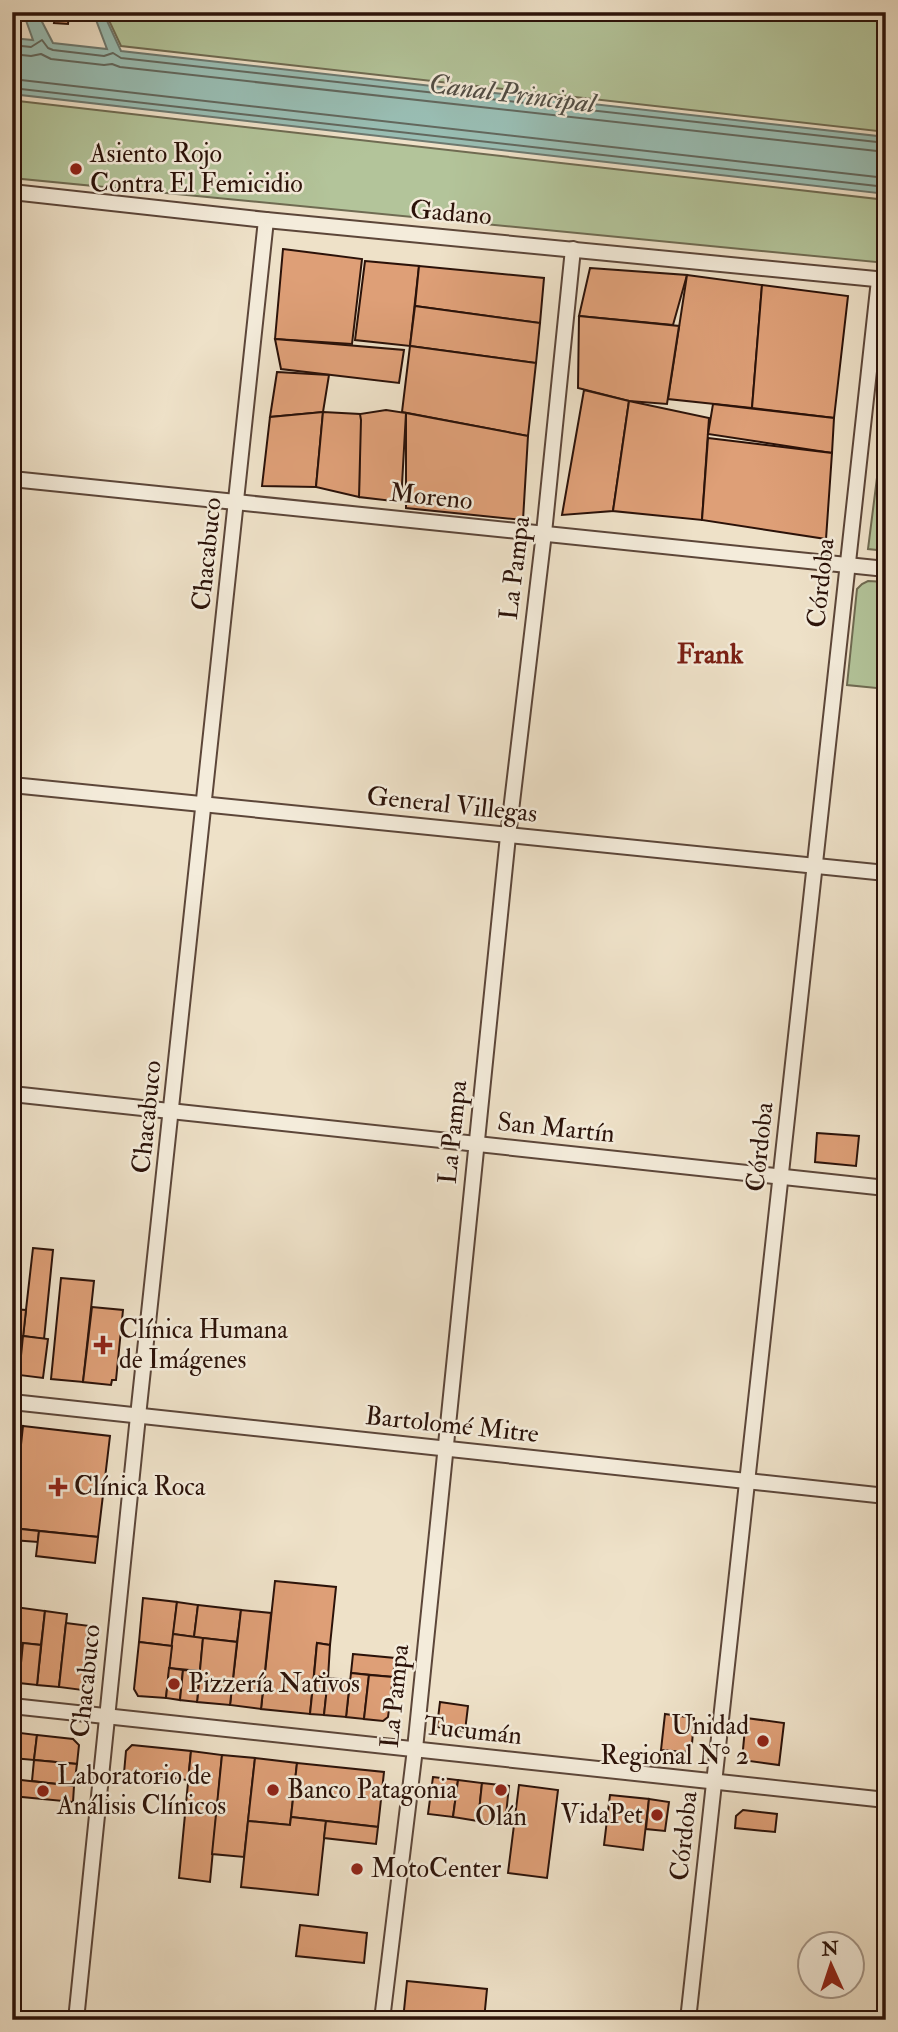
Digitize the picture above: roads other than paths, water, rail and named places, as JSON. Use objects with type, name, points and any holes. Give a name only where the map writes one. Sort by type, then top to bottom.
[{"type":"street","name":"Gadano","points":[[12,192],[266,220],[882,280]]},
{"type":"street","name":"Chacabuco","points":[[76,2020],[266,220]]},
{"type":"street","name":"La Pampa","points":[[382,2020],[415,1749],[508,836],[544,533],[573,249]]},
{"type":"street","name":"Córdoba","points":[[688,2020],[848,565],[882,280]]},
{"type":"street","name":"Moreno","points":[[12,479],[886,569]]},
{"type":"street","name":"General Villegas","points":[[12,785],[886,873]]},
{"type":"street","name":"San Martín","points":[[12,1094],[886,1188]]},
{"type":"street","name":"Bartolomé Mitre","points":[[12,1402],[886,1496]]},
{"type":"street","name":"Tucumán","points":[[12,1706],[886,1800]]},
{"type":"water","points":[[23,12],[38,14],[53,43],[107,49],[93,12],[103,12],[121,51],[886,137],[886,194],[12,94],[12,38],[33,40]]},
{"type":"place","name":"Asiento Rojo Contra El Femicidio","points":[[76,169]]},
{"type":"place","name":"Clínica Humana de Imágenes","points":[[103,1345]]},
{"type":"place","name":"Clínica Roca","points":[[58,1487]]},
{"type":"place","name":"Pizzería Nativos","points":[[174,1684]]},
{"type":"place","name":"Unidad Regional N° 2","points":[[763,1741]]},
{"type":"place","name":"Banco Patagonia","points":[[273,1790]]},
{"type":"place","name":"Olán","points":[[501,1790]]},
{"type":"place","name":"Laboratorio de Análisis Clínicos","points":[[43,1791]]},
{"type":"place","name":"VidaPet","points":[[657,1815]]},
{"type":"place","name":"MotoCenter","points":[[357,1869]]},
{"type":"district","name":"Frank","points":[[710,654]]},
{"type":"water label","name":"Canal Principal","points":[[512,94]]}]
